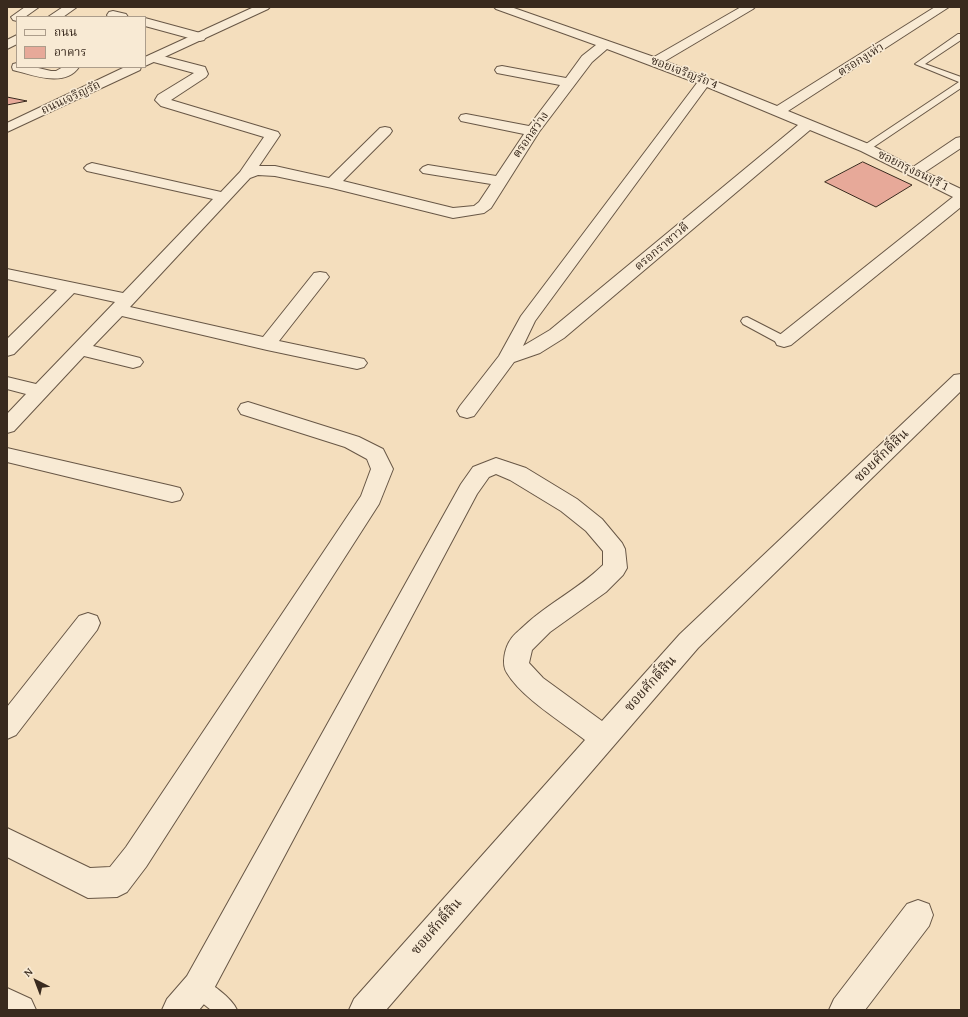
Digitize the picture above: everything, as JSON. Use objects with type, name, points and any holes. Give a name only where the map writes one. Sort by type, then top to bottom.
[{"type":"street","points":[[19,16],[33,7]]},
{"type":"street","points":[[56,16],[71,7]]},
{"type":"street","points":[[150,60],[264,7]]},
{"type":"street","name":"ซอยเจริญรัถ 4","points":[[500,7],[705,81],[866,148]]},
{"type":"street","points":[[655,62],[749,7]]},
{"type":"street","name":"ตรอกงูเห่า","points":[[778,111],[943,7]]},
{"type":"street","points":[[7,23],[16,18]]},
{"type":"street","points":[[146,23],[200,37]]},
{"type":"street","points":[[7,45],[16,40]]},
{"type":"street","name":"ตรอกสว่าง","points":[[332,183],[453,213],[478,210],[485,205],[533,131],[587,59],[606,44]]},
{"type":"street","points":[[7,426],[224,198],[245,175],[273,135],[166,103],[162,100],[163,98],[201,74],[200,70],[150,60]]},
{"type":"street","points":[[21,68],[51,75],[58,75],[71,68]]},
{"type":"street","name":"ถนนเจริญรัถ","points":[[7,128],[133,68]]},
{"type":"street","points":[[502,70],[569,83]]},
{"type":"street","points":[[467,411],[507,358],[527,320],[705,81]]},
{"type":"street","points":[[466,118],[533,131]]},
{"type":"street","name":"ตรอกราชาวดี","points":[[507,358],[533,349],[557,334],[809,124]]},
{"type":"street","points":[[245,175],[256,170],[275,171],[332,183],[385,130]]},
{"type":"street","points":[[914,173],[961,141]]},
{"type":"street","name":"ซอยกรุงธนบุรี 1","points":[[866,148],[961,195]]},
{"type":"street","points":[[92,168],[224,198]]},
{"type":"street","points":[[428,170],[499,182]]},
{"type":"street","points":[[784,341],[961,199]]},
{"type":"street","points":[[10,277],[69,288],[267,344],[357,363]]},
{"type":"street","points":[[267,344],[320,277]]},
{"type":"street","points":[[7,350],[69,288]]},
{"type":"street","points":[[79,349],[133,362]]},
{"type":"street","name":"ซอยศักดิ์สิน","points":[[365,1010],[603,737],[689,641],[961,380]]},
{"type":"street","points":[[7,383],[39,391]]},
{"type":"street","points":[[7,842],[88,882],[117,882],[141,850],[371,498],[382,469],[376,454],[352,442],[248,409]]},
{"type":"street","points":[[7,455],[172,494]]},
{"type":"street","points":[[178,1010],[198,987],[469,490],[481,472],[496,466],[518,474],[569,505],[594,524],[614,549],[615,568],[598,585],[541,625],[520,645],[516,666],[534,686],[603,737]]},
{"type":"street","points":[[7,727],[88,623]]},
{"type":"street","points":[[845,1010],[918,915]]},
{"type":"street","points":[[7,1004],[20,1010]]},
{"type":"lane","points":[[961,36],[919,64],[961,80]]},
{"type":"lane","points":[[866,148],[961,84]]},
{"type":"lane","points":[[747,322],[784,341]]},
{"type":"lane","points":[[198,987],[228,1010]]},
{"type":"building","points":[[7,97],[27,101],[7,105]]},
{"type":"building","points":[[863,162],[912,185],[876,207],[825,182]]}]
